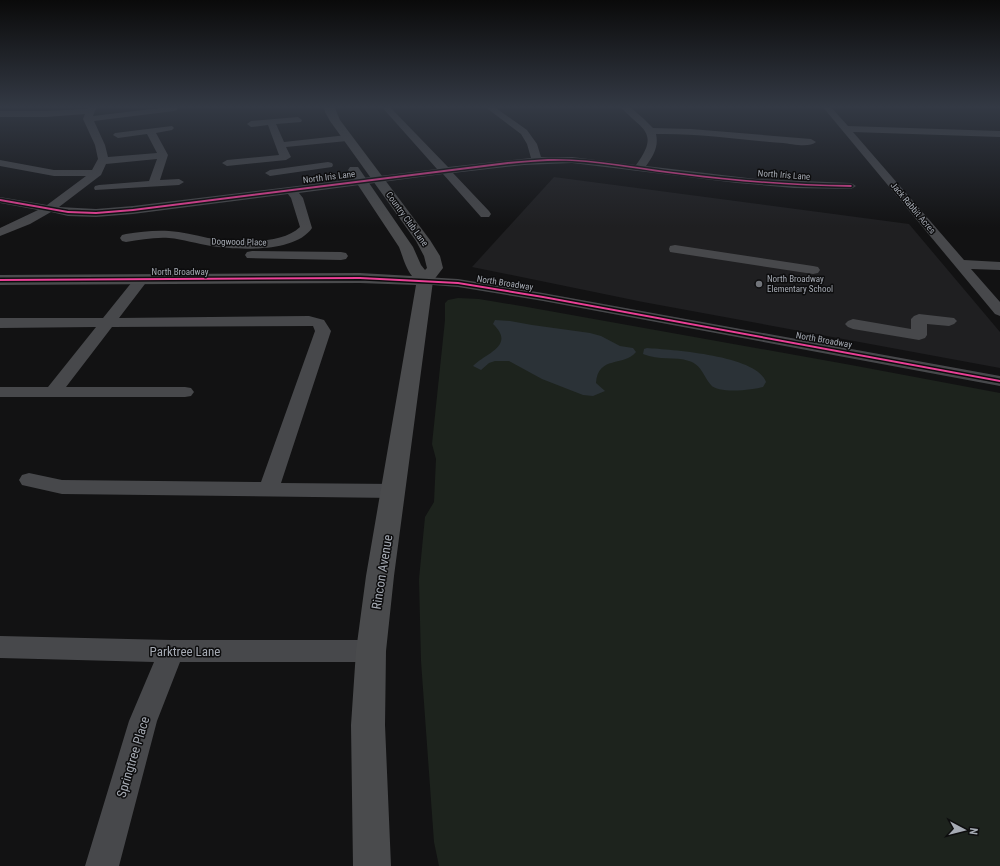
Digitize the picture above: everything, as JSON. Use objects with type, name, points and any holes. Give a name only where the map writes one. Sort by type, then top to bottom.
[{"type":"main road","points":[[337,146],[341,152]]},
{"type":"main road","name":"Country Club Lane","points":[[350,164],[406,247],[411,256],[413,266],[425,281],[436,268],[432,256],[423,240],[354,146]]},
{"type":"main road","name":"North Broadway","points":[[0,280],[360,278],[425,281]]},
{"type":"main road","name":"Rincon Avenue","points":[[372,866],[368,725],[371,650],[380,576],[425,281]]},
{"type":"street","points":[[0,232],[28,221],[49,209],[86,182],[96,173],[103,161],[100,146]]},
{"type":"street","points":[[153,184],[163,155],[159,146]]},
{"type":"street","points":[[281,146],[291,170]]},
{"type":"street","points":[[422,146],[485,214]]},
{"type":"street","points":[[533,146],[538,160]]},
{"type":"street","points":[[639,168],[649,157],[653,146]]},
{"type":"street","name":"Jack Rabbit Acres","points":[[861,146],[1000,311]]},
{"type":"street","points":[[103,161],[163,155]]},
{"type":"street","points":[[227,163],[286,157]]},
{"type":"street","points":[[266,159],[274,183]]},
{"type":"street","name":"North Iris Lane","points":[[0,200],[68,212],[96,213],[134,210],[538,160],[572,160],[700,176],[825,186],[851,186]]},
{"type":"street","points":[[0,163],[54,173],[96,173]]},
{"type":"street","points":[[270,173],[328,165]]},
{"type":"street","points":[[158,173],[177,173],[181,195]]},
{"type":"street","points":[[99,188],[179,182]]},
{"type":"street","points":[[291,190],[297,198],[306,228],[303,233],[297,256]]},
{"type":"street","name":"Dogwood Place","points":[[126,238],[161,234],[212,242],[251,244],[291,239],[303,233]]},
{"type":"street","points":[[675,249],[813,270]]},
{"type":"street","points":[[228,255],[341,256]]},
{"type":"street","points":[[960,264],[1000,266]]},
{"type":"street","points":[[53,392],[142,280]]},
{"type":"street","name":"North Broadway","points":[[425,281],[458,284],[543,297],[1000,381]]},
{"type":"street","points":[[853,324],[919,335],[919,318],[949,321]]},
{"type":"street","points":[[0,323],[310,320],[319,323],[323,331],[269,489]]},
{"type":"street","points":[[0,392],[185,392]]},
{"type":"street","points":[[29,480],[62,487],[394,491]]},
{"type":"street","name":"Parktree Lane","points":[[0,647],[171,651],[371,650]]},
{"type":"street","name":"Springtree Place","points":[[102,866],[143,721],[171,651]]},
{"type":"shaded area","name":"North Broadway Elementary School","points":[[554,177],[909,224],[1000,332],[1000,368],[643,302],[472,267]]},
{"type":"shaded area","points":[[458,298],[479,299],[527,307],[1000,393],[1000,866],[439,866],[434,842],[421,661],[419,579],[425,517],[434,502],[436,459],[432,444],[445,320],[445,303],[448,300]]},
{"type":"shaded area","points":[[495,320],[590,333],[601,336],[620,346],[633,348],[636,352],[625,359],[601,368],[596,383],[605,391],[593,396],[583,395],[542,379],[509,361],[495,361],[489,363],[481,370],[473,366],[491,353],[500,344],[501,338],[499,332],[493,324]]},
{"type":"shaded area","points":[[644,349],[675,350],[731,360],[747,366],[759,373],[766,382],[763,387],[758,388],[744,390],[721,390],[715,388],[708,382],[697,365],[689,361],[643,354]]},
{"type":"cycle path","points":[[0,200],[68,212],[96,213],[133,210],[508,163],[556,160],[588,161],[756,182],[851,186]]},
{"type":"cycle path","points":[[0,280],[360,278],[458,283],[543,297],[1000,381]]},
{"type":"place","name":"North Broadway Elementary School","points":[[759,284]]}]
